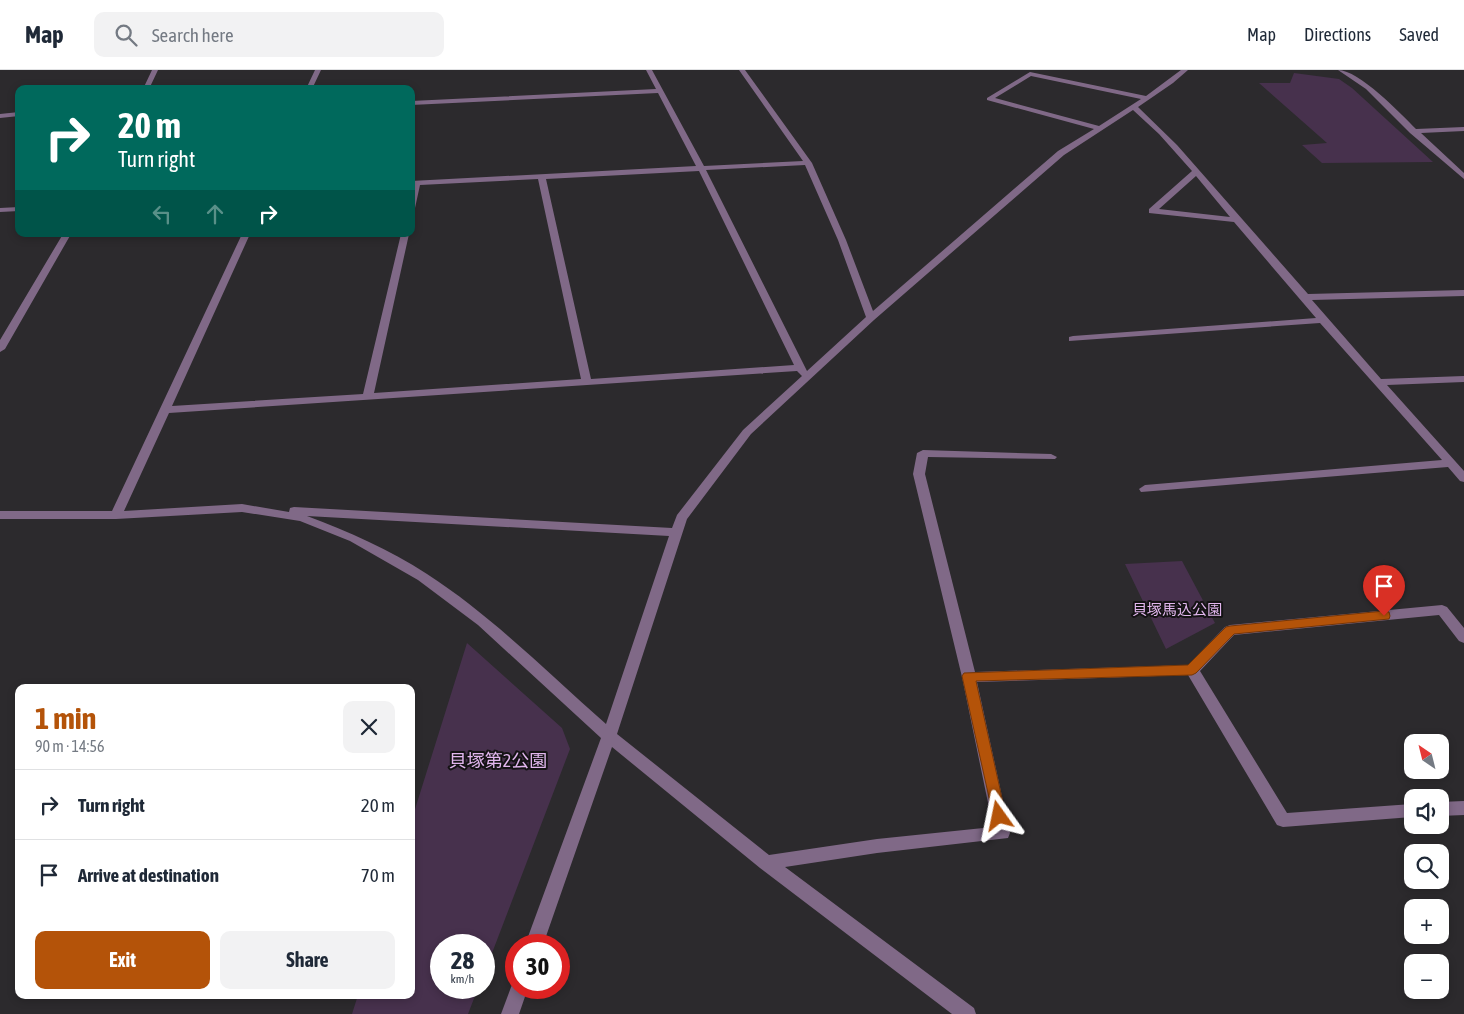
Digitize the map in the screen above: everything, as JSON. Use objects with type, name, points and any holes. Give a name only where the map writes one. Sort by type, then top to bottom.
[{"type":"street","points":[[148,85],[155,70]]},
{"type":"street","points":[[311,85],[318,70]]},
{"type":"street","points":[[649,70],[658,91],[701,168],[806,378]]},
{"type":"street","points":[[742,70],[808,163],[842,240],[871,318]]},
{"type":"street","points":[[538,934],[609,736],[681,518],[747,432],[871,318],[1061,153],[1134,107],[1185,70]]},
{"type":"street","points":[[1341,70],[1368,88],[1464,177]]},
{"type":"street","points":[[1099,128],[989,99],[1030,74],[1147,98]]},
{"type":"street","points":[[415,103],[658,91]]},
{"type":"street","points":[[1134,107],[1145,116],[1196,172],[1236,220],[1306,297],[1322,320],[1464,478]]},
{"type":"street","points":[[0,116],[15,114]]},
{"type":"street","points":[[1414,131],[1464,130]]},
{"type":"street","points":[[415,182],[808,163]]},
{"type":"street","points":[[1196,172],[1152,211],[1236,220]]},
{"type":"street","points":[[541,176],[587,382]]},
{"type":"street","points":[[0,210],[15,209]]},
{"type":"street","points":[[0,349],[65,237]]},
{"type":"street","points":[[116,515],[245,237]]},
{"type":"street","points":[[368,396],[404,237]]},
{"type":"street","points":[[1306,297],[1464,293]]},
{"type":"street","points":[[1073,339],[1322,320]]},
{"type":"street","points":[[166,410],[800,368]]},
{"type":"street","points":[[1378,382],[1464,379]]},
{"type":"street","points":[[766,863],[877,846],[1002,833],[969,676],[919,474],[923,453],[1051,457]]},
{"type":"street","points":[[1145,489],[1449,463]]},
{"type":"street","points":[[0,515],[116,515],[242,508],[676,532]]},
{"type":"street","points":[[242,508],[302,518],[354,538],[423,577],[483,622],[609,736],[766,863],[967,1014]]},
{"type":"street","points":[[969,676],[1192,670],[1230,630],[1442,610],[1464,638]]},
{"type":"street","points":[[1192,670],[1283,820],[1404,812]]},
{"type":"street","points":[[1449,809],[1464,808]]},
{"type":"street","points":[[510,1014],[515,999]]},
{"type":"green space","points":[[1294,73],[1339,79],[1352,88],[1433,162],[1322,163],[1302,145],[1327,143],[1259,83],[1290,83]]},
{"type":"green space","name":"貝塚馬込公園","points":[[1182,561],[1215,623],[1166,649],[1125,564]]},
{"type":"green space","name":"貝塚第2公園","points":[[467,643],[562,728],[570,749],[495,945],[495,934],[430,934],[430,999],[474,999],[468,1014],[352,1014],[357,999],[415,999],[415,809]]},
{"type":"route","points":[[999,816],[969,676],[1192,670],[1230,630],[1384,616]]}]
